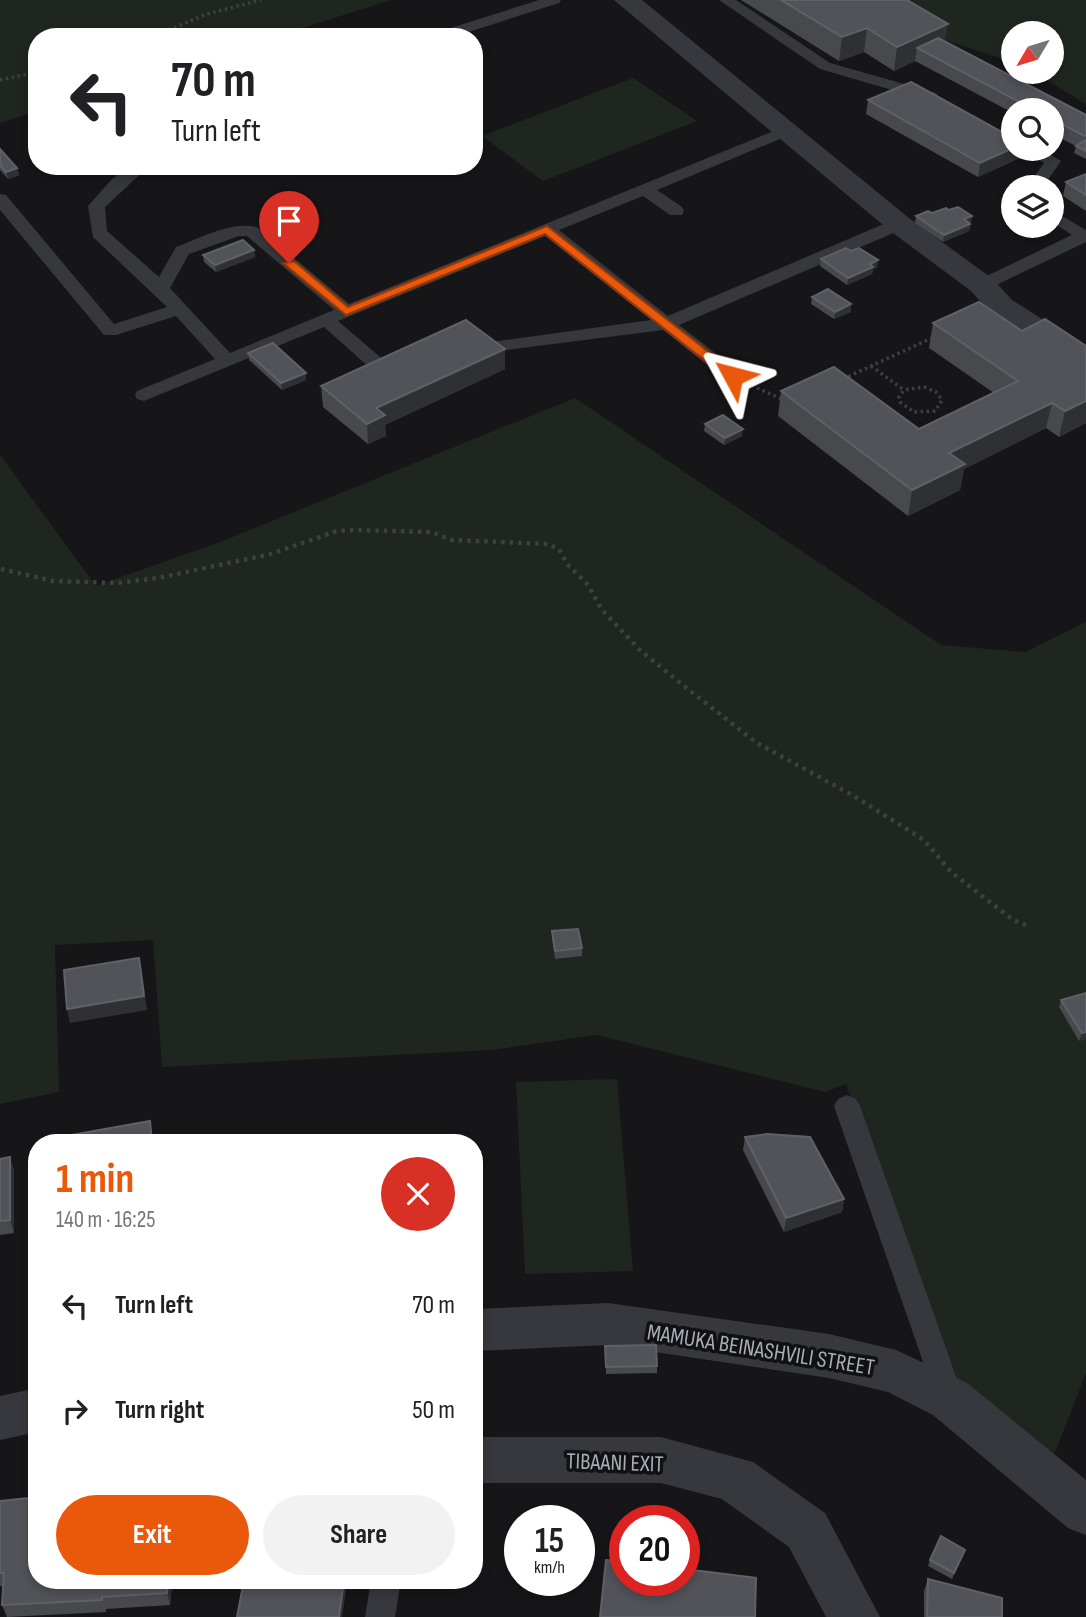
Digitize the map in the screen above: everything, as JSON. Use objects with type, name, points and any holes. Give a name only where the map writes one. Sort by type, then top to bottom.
[{"type":"street","points":[[627,0],[899,224],[982,285],[1001,306],[1086,361]]},
{"type":"street","name":"MAMUKA BEINASHVILI STREET","points":[[483,1330],[608,1324],[842,1359],[896,1372],[950,1399],[1086,1511]]},
{"type":"street","points":[[0,1418],[28,1412]]},
{"type":"street","name":"TIBAANI EXIT","points":[[483,1460],[661,1460],[735,1479],[807,1530],[855,1617]]},
{"type":"lane","points":[[465,28],[554,0]]},
{"type":"lane","points":[[726,0],[825,66],[922,92],[945,104]]},
{"type":"lane","points":[[144,395],[786,131]]},
{"type":"lane","points":[[129,175],[96,206],[99,233],[181,308],[227,360]]},
{"type":"lane","points":[[645,189],[676,211]]},
{"type":"lane","points":[[0,198],[110,331],[181,308]]},
{"type":"lane","points":[[982,285],[1084,236],[1064,223]]},
{"type":"lane","points":[[498,346],[665,324],[899,224]]},
{"type":"lane","points":[[547,229],[733,376]]},
{"type":"lane","points":[[160,289],[182,251],[237,231],[251,231],[346,312]]},
{"type":"lane","points":[[326,320],[386,372]]},
{"type":"lane","points":[[847,1106],[950,1399]]},
{"type":"lane","points":[[380,1617],[385,1589]]},
{"type":"path","points":[[174,28],[207,14],[261,0]]},
{"type":"path","points":[[0,80],[28,74]]},
{"type":"path","points":[[837,382],[1001,306]]},
{"type":"path","points":[[871,366],[904,390]]},
{"type":"path","points":[[733,376],[791,403]]},
{"type":"path","points":[[916,387],[936,392],[942,404],[935,411],[922,413],[903,406],[899,397],[904,390],[916,387]]},
{"type":"path","points":[[935,411],[943,416]]},
{"type":"path","points":[[0,569],[52,581],[131,581],[271,554],[337,531],[354,530],[432,532],[451,540],[548,544],[559,549],[567,564],[588,585],[602,610],[641,651],[694,694],[757,743],[854,796],[924,840],[951,872],[996,908],[1026,925]]},
{"type":"shaded area","points":[[0,0],[391,0],[302,28],[28,28],[28,114],[0,123]]},
{"type":"shaded area","points":[[864,0],[1086,0],[1086,104],[1053,84],[1064,84],[1064,21],[1001,21],[1001,58],[918,32]]},
{"type":"shaded area","points":[[633,78],[697,121],[543,181],[483,136]]},
{"type":"shaded area","points":[[575,398],[941,645],[1025,652],[1086,622],[1086,1373],[1052,1460],[962,1392],[846,1084],[825,1092],[597,1035],[492,1050],[162,1067],[153,940],[55,945],[59,1092],[0,1104],[0,455],[96,586],[220,542]]},
{"type":"shaded area","points":[[617,1079],[633,1271],[525,1274],[516,1082]]},
{"type":"building","points":[[781,0],[907,0],[948,24],[897,47],[867,28],[842,37]]},
{"type":"building","points":[[938,38],[1001,71],[1001,84],[1026,84],[1053,98],[1012,98],[917,48]]},
{"type":"building","points":[[911,82],[1001,131],[1001,153],[980,163],[868,100]]},
{"type":"building","points":[[1064,104],[1086,115],[1084,136],[1064,125]]},
{"type":"building","points":[[1086,140],[1086,151],[1076,146]]},
{"type":"building","points":[[0,149],[17,168],[6,172],[0,165]]},
{"type":"building","points":[[1086,174],[1086,195],[1066,182]]},
{"type":"building","points":[[958,207],[972,216],[964,219],[970,224],[944,235],[916,216],[928,211],[932,213]]},
{"type":"building","points":[[243,240],[254,250],[215,265],[203,255]]},
{"type":"building","points":[[846,248],[851,251],[859,248],[878,260],[870,264],[873,267],[848,278],[821,259]]},
{"type":"building","points":[[828,289],[851,304],[835,312],[812,297]]},
{"type":"building","points":[[979,302],[1022,331],[1045,319],[1086,346],[1086,401],[1065,411],[1052,403],[949,453],[965,464],[912,490],[781,391],[834,367],[919,429],[1018,381],[933,323]]},
{"type":"building","points":[[466,320],[505,349],[376,408],[385,415],[367,424],[321,386]]},
{"type":"building","points":[[273,343],[306,373],[281,383],[248,353]]},
{"type":"building","points":[[723,415],[743,429],[725,438],[705,424]]},
{"type":"building","points":[[578,929],[582,948],[555,951],[552,931]]},
{"type":"building","points":[[139,958],[144,996],[67,1009],[64,970]]},
{"type":"building","points":[[1086,993],[1086,1032],[1082,1033],[1061,1000]]},
{"type":"building","points":[[150,1121],[151,1134],[77,1134]]},
{"type":"building","points":[[767,1134],[810,1137],[844,1199],[786,1218],[745,1137]]},
{"type":"building","points":[[10,1157],[10,1220],[0,1221],[0,1159]]},
{"type":"building","points":[[656,1345],[657,1366],[606,1367],[605,1346]]},
{"type":"building","points":[[28,1498],[28,1589],[167,1589],[167,1593],[102,1597],[102,1600],[2,1605],[4,1573],[0,1573],[0,1501]]},
{"type":"building","points":[[941,1536],[965,1550],[954,1573],[930,1560]]},
{"type":"building","points":[[606,1560],[609,1560],[609,1596],[700,1596],[700,1571],[756,1578],[755,1617],[600,1617]]},
{"type":"building","points":[[928,1579],[1002,1598],[1002,1617],[927,1617]]},
{"type":"building","points":[[242,1589],[343,1589],[339,1617],[237,1617]]},
{"type":"route","points":[[289,263],[346,312],[547,229],[733,376]]}]
